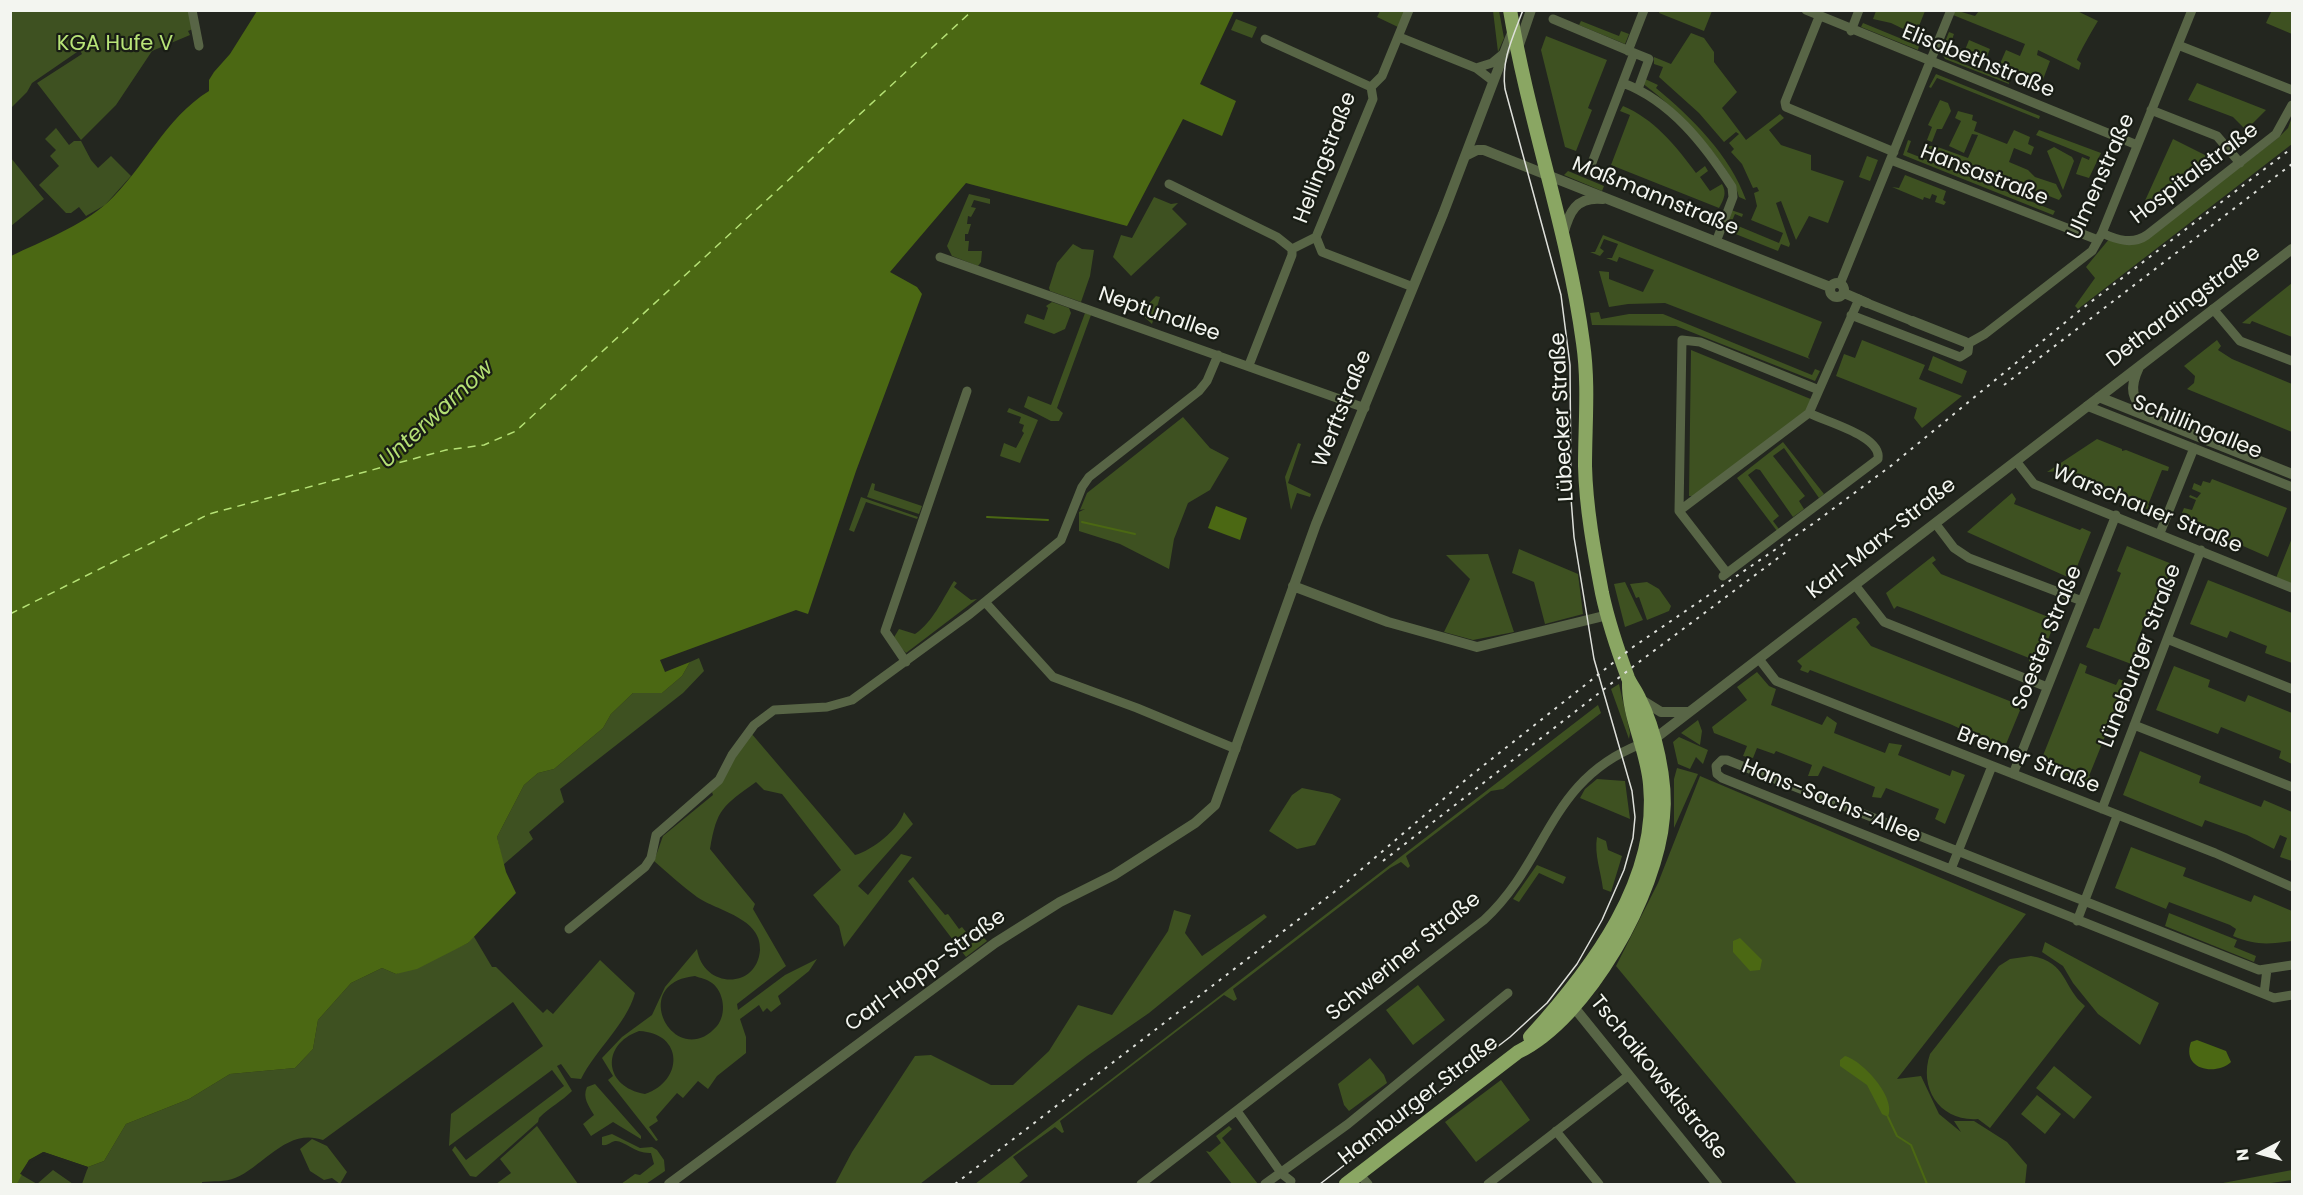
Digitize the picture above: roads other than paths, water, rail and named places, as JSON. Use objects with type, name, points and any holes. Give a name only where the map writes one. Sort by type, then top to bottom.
[{"type":"main road","name":"Lübecker Straße","points":[[1510,10],[1513,30],[1510,54],[1563,235],[1584,346],[1588,503],[1594,553],[1608,615],[1629,681],[1640,699],[1647,742]]},
{"type":"main road","name":"Lübecker Straße","points":[[1629,681],[1629,701],[1647,742]]},
{"type":"main road","name":"Hamburger Straße","points":[[1346,1185],[1364,1179],[1518,1052],[1538,1042],[1570,1002],[1598,976],[1625,930],[1646,883],[1659,844],[1664,818],[1664,789],[1647,742]]},
{"type":"street","points":[[192,10],[199,46]]},
{"type":"street","name":"Hellingstraße","points":[[1371,87],[1382,76],[1409,10]]},
{"type":"street","name":"Werftstraße","points":[[1215,805],[1293,586],[1493,81],[1510,54],[1531,10]]},
{"type":"street","points":[[1590,168],[1623,83],[1644,10]]},
{"type":"street","name":"Elisabethstraße","points":[[1806,10],[1851,31],[2137,146]]},
{"type":"street","points":[[1851,31],[1859,10]]},
{"type":"street","points":[[1838,288],[1951,10]]},
{"type":"street","name":"Ulmenstraße","points":[[1967,342],[2078,263],[2100,237],[2192,10]]},
{"type":"street","name":"Hansastraße","points":[[1819,17],[1785,102],[1789,110],[1893,156],[2100,237]]},
{"type":"street","points":[[1553,19],[1649,59],[1638,89]]},
{"type":"street","points":[[1399,37],[1476,68],[1493,81]]},
{"type":"street","name":"Hellingstraße","points":[[1265,39],[1371,87]]},
{"type":"street","points":[[2178,45],[2292,90]]},
{"type":"street","points":[[1476,68],[1510,54]]},
{"type":"street","points":[[1623,83],[1649,95],[1682,123],[1732,187],[1733,197],[1716,242]]},
{"type":"street","name":"Hellingstraße","points":[[1248,365],[1292,255],[1292,249],[1316,237],[1373,99],[1371,87]]},
{"type":"street","name":"Hospitalstraße","points":[[2100,237],[2138,242],[2276,134],[2292,105]]},
{"type":"street","points":[[2151,110],[2217,136],[2240,163]]},
{"type":"street","name":"Maßmannstraße","points":[[1465,156],[1484,151],[1523,165],[1838,288],[1863,301],[1967,342]]},
{"type":"street","points":[[1169,184],[1287,242],[1292,249]]},
{"type":"street","points":[[1563,235],[1568,216],[1575,205],[1589,199],[1610,200]]},
{"type":"street","points":[[1316,237],[1322,252],[1413,287]]},
{"type":"street","name":"Dethardingstraße","points":[[2099,397],[2292,249]]},
{"type":"street","name":"Neptunallee","points":[[940,257],[1365,408]]},
{"type":"street","points":[[1679,511],[1809,413],[1851,315],[1863,301]]},
{"type":"street","points":[[2213,309],[2240,340],[2292,361]]},
{"type":"street","points":[[1851,315],[1960,357],[1968,352],[1967,342]]},
{"type":"street","points":[[1809,413],[1870,440],[1878,451],[1878,459],[1724,575],[1679,511],[1682,340],[1700,342],[1819,390]]},
{"type":"street","points":[[569,929],[645,867],[651,858],[656,835],[719,780],[732,755],[754,724],[774,710],[827,707],[852,700],[986,602],[1060,540],[1084,483],[1199,391],[1208,381],[1218,355]]},
{"type":"street","points":[[2139,366],[2132,394],[2134,401],[2153,420]]},
{"type":"street","points":[[906,662],[885,631],[967,391]]},
{"type":"street","name":"Karl-Marx-Straße","points":[[1647,742],[1759,659],[2099,397]]},
{"type":"street","name":"Schillingallee","points":[[2099,397],[2292,474]]},
{"type":"street","name":"Schillingallee","points":[[2087,406],[2292,487]]},
{"type":"street","points":[[2160,534],[2194,448]]},
{"type":"street","name":"Warschauer Straße","points":[[2016,461],[2034,484],[2292,588]]},
{"type":"street","name":"Soester Straße","points":[[2013,774],[2116,516]]},
{"type":"street","points":[[1935,523],[1954,548],[1963,555],[2082,601]]},
{"type":"street","name":"Lüneburger Straße","points":[[2102,809],[2201,550]]},
{"type":"street","points":[[1855,585],[1884,622],[2048,687]]},
{"type":"street","points":[[1293,586],[1388,622],[1477,647],[1608,615]]},
{"type":"street","points":[[986,602],[1053,677],[1158,716],[1236,749]]},
{"type":"street","points":[[2167,639],[2292,689]]},
{"type":"street","name":"Bremer Straße","points":[[1759,659],[1776,681],[2215,853],[2292,887]]},
{"type":"street","points":[[1640,699],[1661,712],[1689,712]]},
{"type":"street","points":[[2134,725],[2292,787]]},
{"type":"street","name":"Schweriner Straße","points":[[1141,1185],[1491,914],[1520,877],[1559,811],[1578,785],[1599,766],[1647,742]]},
{"type":"street","name":"Hans-Sachs-Allee","points":[[2292,965],[2259,970],[1727,760],[1722,760],[1716,766],[1717,774],[1722,778],[2077,921],[2274,998],[2292,995]]},
{"type":"street","points":[[1951,869],[1992,766]]},
{"type":"street","name":"Carl-Hopp-Straße","points":[[669,1185],[995,943],[1060,902],[1114,875],[1195,823],[1215,805]]},
{"type":"street","points":[[2077,921],[2117,816]]},
{"type":"street","points":[[2264,994],[2267,969]]},
{"type":"street","points":[[1265,1185],[1348,1124],[1508,993]]},
{"type":"street","name":"Tschaikowskistraße","points":[[1570,1002],[1717,1185]]},
{"type":"street","points":[[1488,1185],[1629,1075]]},
{"type":"street","points":[[1237,1111],[1282,1174],[1291,1181]]},
{"type":"street","points":[[1556,1131],[1599,1185]]},
{"type":"water","name":"Unterwarnow","points":[[257,11],[1234,11],[1200,84],[1236,101],[1222,136],[1183,119],[1127,226],[966,183],[890,272],[917,287],[922,294],[856,471],[808,614],[796,610],[660,660],[665,672],[690,662],[682,676],[662,693],[633,693],[611,714],[603,728],[554,769],[538,773],[524,785],[497,837],[506,872],[516,893],[468,943],[417,969],[396,974],[382,968],[351,983],[318,1020],[313,1049],[295,1068],[230,1074],[189,1099],[126,1124],[104,1161],[88,1167],[43,1152],[29,1160],[17,1184],[11,1184],[11,256],[73,226],[107,203],[120,190],[167,129],[194,102],[209,91],[209,80],[230,54]]},
{"type":"water","points":[[1216,506],[1247,518],[1240,540],[1208,528]]},
{"type":"water","points":[[1740,938],[1762,960],[1760,970],[1750,971],[1733,952],[1733,941]]},
{"type":"water","points":[[2197,1040],[2226,1051],[2231,1062],[2217,1069],[2202,1068],[2195,1064],[2189,1051],[2191,1042]]},
{"type":"water","points":[[1845,1056],[1861,1065],[1877,1081],[1888,1100],[1888,1117],[1882,1114],[1867,1085],[1840,1066],[1840,1060]]},
{"type":"waterway","points":[[987,517],[1048,520]]},
{"type":"waterway","points":[[1082,522],[1135,534]]},
{"type":"waterway","points":[[1888,1117],[1897,1136],[1911,1145],[1927,1184]]},
{"type":"tram line","points":[[1320,1184],[1510,1037],[1547,1003],[1577,964],[1602,920],[1624,870],[1633,838],[1635,817],[1632,791],[1594,659],[1574,537],[1571,498],[1570,365],[1561,295],[1505,89],[1506,58],[1523,10]]},
{"type":"railway","points":[[955,1184],[1342,886],[1469,777],[1633,647],[1814,523],[1892,465],[2079,311],[2292,148]]},
{"type":"railway","points":[[2004,385],[2292,164]]},
{"type":"railway","points":[[1383,861],[1639,662],[1790,549]]},
{"type":"park label","name":"KGA Hufe V","points":[[115,45]]}]
